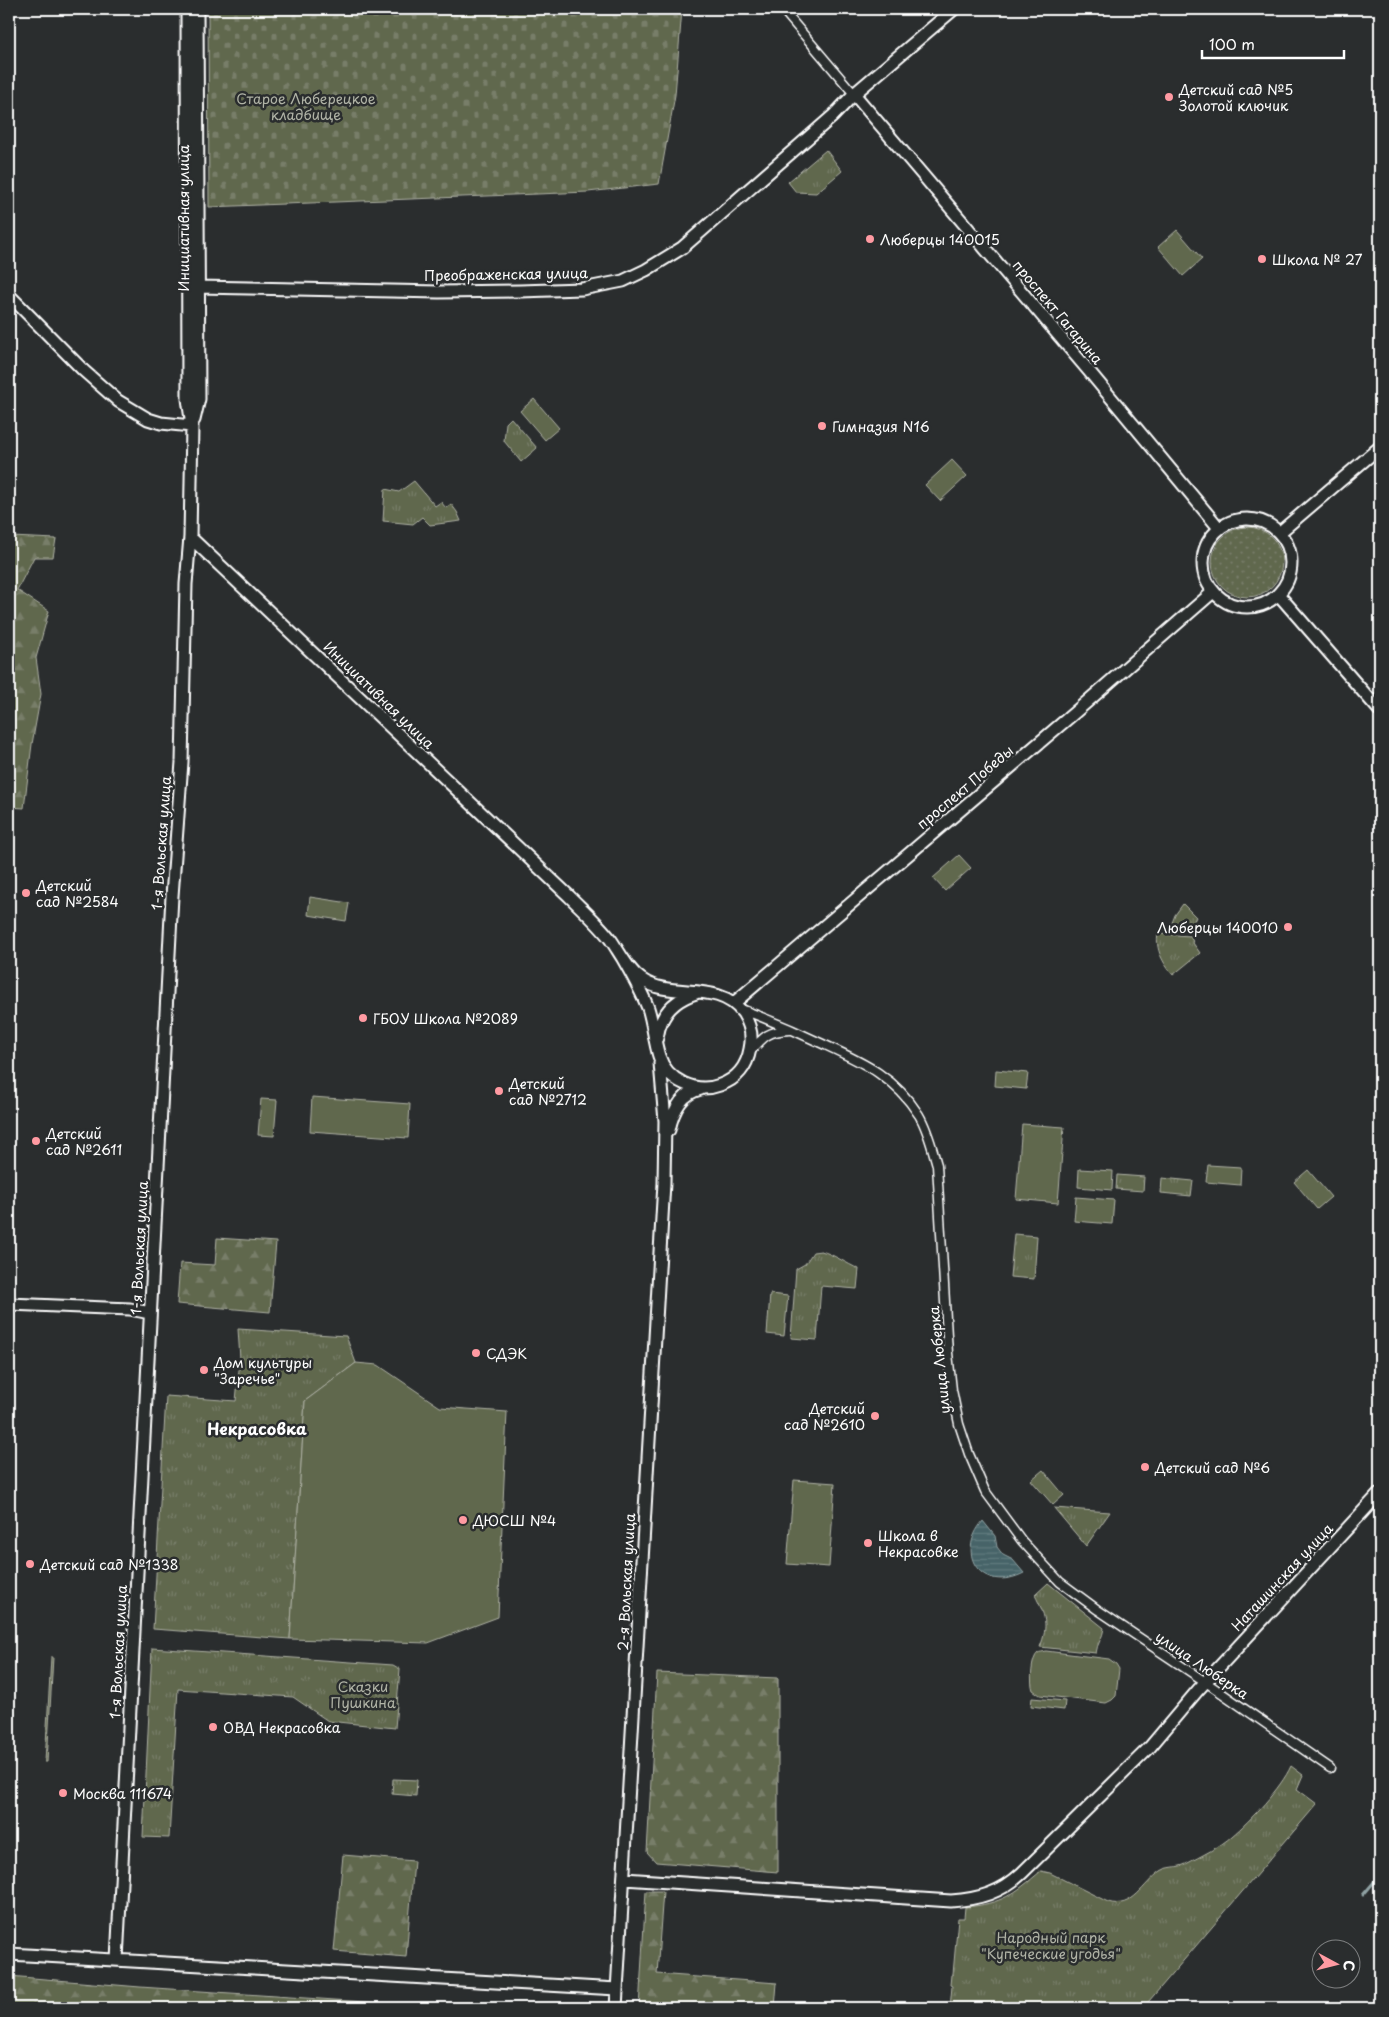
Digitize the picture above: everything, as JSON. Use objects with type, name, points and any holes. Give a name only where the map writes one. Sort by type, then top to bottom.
[{"type":"street","name":"Инициативная улица","points":[[187,9],[188,399],[192,426],[190,537],[569,896],[610,939],[632,971],[647,983],[662,988],[718,995],[737,1006]]},
{"type":"street","name":"Инициативная улица","points":[[192,426],[199,399],[197,9]]},
{"type":"street","points":[[782,9],[854,94]]},
{"type":"street","name":"Преображенская улица","points":[[198,287],[439,292],[520,291],[582,290],[622,281],[646,270],[682,248],[833,116],[854,94],[954,9]]},
{"type":"street","name":"проспект Гагарина","points":[[854,94],[1219,528]]},
{"type":"street","points":[[9,295],[84,371],[118,402],[148,419],[160,423],[192,426]]},
{"type":"street","points":[[1280,533],[1380,447]]},
{"type":"street","points":[[1244,518],[1257,520],[1269,525],[1280,533],[1289,550],[1290,570],[1286,583],[1278,594],[1266,602],[1252,606],[1238,606],[1225,601],[1214,592],[1205,576],[1203,559],[1208,542],[1219,528],[1231,521],[1244,518]]},
{"type":"street","name":"1-я Вольская улица","points":[[117,1960],[172,896],[182,762],[186,584],[190,537]]},
{"type":"street","name":"проспект Победы","points":[[737,1006],[1214,592]]},
{"type":"street","points":[[1278,594],[1380,711]]},
{"type":"street","name":"Инициативная улица","points":[[622,957],[645,1000],[659,1056],[665,1068],[683,1084],[702,1088]]},
{"type":"street","name":"Инициативная улица","points":[[656,1042],[658,1026],[664,1014],[674,1004],[686,996],[708,993]]},
{"type":"street","points":[[702,1088],[714,1087],[727,1082],[745,1066],[752,1040],[746,1017],[737,1006]]},
{"type":"street","name":"улица Люберка","points":[[737,1006],[869,1065],[888,1078],[920,1116],[930,1141],[936,1165],[948,1353],[952,1390],[959,1424],[969,1454],[985,1491],[1022,1541],[1060,1582],[1098,1610],[1330,1768]]},
{"type":"street","points":[[750,1052],[764,1036],[775,1031],[792,1030]]},
{"type":"street","name":"2-я Вольская улица","points":[[616,2008],[665,1156],[663,1084],[659,1056]]},
{"type":"street","name":"2-я Вольская улица","points":[[665,1156],[670,1124],[678,1105],[689,1092],[702,1088]]},
{"type":"street","points":[[9,1304],[130,1309],[150,1313]]},
{"type":"street","name":"Наташинская улица","points":[[624,1879],[941,1901],[966,1900],[985,1896],[1003,1888],[1022,1873],[1150,1747],[1205,1682],[1380,1493]]},
{"type":"street","points":[[9,1954],[617,1989]]},
{"type":"green space","name":"Старое Люберецкое кладбище","points":[[208,9],[682,9],[675,95],[659,184],[588,192],[209,207]]},
{"type":"green space","points":[[826,150],[842,171],[816,193],[796,192],[788,182]]},
{"type":"green space","points":[[1177,230],[1202,259],[1183,276],[1158,247]]},
{"type":"green space","points":[[534,399],[559,428],[545,440],[520,411]]},
{"type":"green space","points":[[511,418],[537,448],[521,462],[504,441],[506,423]]},
{"type":"green space","points":[[952,460],[967,476],[940,501],[925,485]]},
{"type":"green space","points":[[414,481],[435,506],[441,502],[446,508],[451,504],[461,521],[430,525],[422,517],[413,524],[383,521],[385,489],[399,492]]},
{"type":"green space","points":[[1247,527],[1260,530],[1272,537],[1279,549],[1282,562],[1279,575],[1272,587],[1260,594],[1247,597],[1234,594],[1222,587],[1215,575],[1212,562],[1215,549],[1222,537],[1234,530]]},
{"type":"green space","points":[[11,537],[56,539],[53,557],[34,557],[17,590],[49,611],[36,658],[41,694],[32,744],[24,808],[9,807],[9,540]]},
{"type":"green space","points":[[959,855],[971,868],[945,891],[933,878]]},
{"type":"green space","points":[[310,897],[349,903],[346,921],[308,915]]},
{"type":"green space","points":[[1183,904],[1196,917],[1189,931],[1170,928],[1175,915]]},
{"type":"green space","points":[[1158,934],[1191,936],[1193,943],[1200,953],[1173,975],[1161,956],[1157,940]]},
{"type":"green space","points":[[996,1070],[1028,1073],[1026,1089],[995,1086]]},
{"type":"green space","points":[[312,1097],[410,1104],[408,1138],[310,1131]]},
{"type":"green space","points":[[261,1099],[277,1100],[274,1136],[258,1135]]},
{"type":"green space","points":[[1022,1124],[1064,1127],[1058,1203],[1016,1199]]},
{"type":"green space","points":[[1208,1165],[1241,1167],[1240,1185],[1206,1182]]},
{"type":"green space","points":[[1079,1169],[1113,1171],[1112,1190],[1078,1187]]},
{"type":"green space","points":[[1308,1170],[1331,1197],[1317,1209],[1294,1182]]},
{"type":"green space","points":[[1117,1175],[1144,1177],[1143,1191],[1116,1189]]},
{"type":"green space","points":[[1162,1178],[1193,1181],[1191,1196],[1161,1193]]},
{"type":"green space","points":[[1076,1197],[1114,1200],[1112,1224],[1074,1221]]},
{"type":"green space","points":[[1014,1234],[1037,1236],[1034,1279],[1010,1277]]},
{"type":"green space","points":[[217,1238],[276,1242],[270,1312],[177,1304],[180,1263],[215,1265]]},
{"type":"green space","points":[[821,1251],[859,1269],[857,1289],[821,1286],[817,1340],[791,1338],[796,1269],[805,1264],[813,1252]]},
{"type":"green space","points":[[770,1294],[788,1296],[784,1336],[767,1334]]},
{"type":"green space","points":[[238,1329],[346,1336],[356,1363],[305,1401],[290,1639],[153,1629],[166,1396],[236,1401],[240,1359]]},
{"type":"green space","points":[[356,1363],[378,1365],[440,1407],[507,1412],[498,1617],[428,1643],[290,1639],[305,1401]]},
{"type":"green space","points":[[1043,1470],[1064,1495],[1053,1505],[1031,1480]]},
{"type":"green space","points":[[794,1480],[835,1483],[829,1567],[787,1564]]},
{"type":"green space","points":[[1054,1508],[1110,1512],[1086,1546]]},
{"type":"green space","points":[[1048,1583],[1104,1628],[1096,1653],[1040,1647],[1045,1620],[1035,1595]]},
{"type":"green space","name":"Сказки Пушкина","points":[[152,1648],[393,1665],[400,1669],[395,1728],[328,1721],[293,1697],[178,1689],[169,1838],[143,1837]]},
{"type":"green space","points":[[1046,1651],[1109,1659],[1119,1669],[1116,1696],[1106,1703],[1040,1695],[1033,1690],[1032,1671],[1036,1656]]},
{"type":"green space","points":[[51,1657],[53,1657],[47,1762],[45,1762]]},
{"type":"green space","points":[[657,1673],[778,1678],[778,1872],[656,1862],[647,1852]]},
{"type":"green space","points":[[1032,1698],[1065,1701],[1064,1710],[1031,1706]]},
{"type":"green space","name":"Народный парк \"Купеческие угодья\"","points":[[1291,1766],[1303,1775],[1297,1789],[1317,1804],[1143,2008],[950,2008],[952,1986],[950,1985],[951,1975],[953,1974],[958,1918],[964,1918],[965,1907],[978,1906],[1007,1896],[1015,1892],[1041,1871],[1050,1873],[1108,1902],[1117,1903],[1131,1899],[1161,1871],[1186,1864],[1227,1840],[1265,1803]]},
{"type":"green space","points":[[393,1779],[417,1780],[416,1796],[392,1794]]},
{"type":"green space","points":[[343,1855],[414,1861],[406,1957],[334,1951]]},
{"type":"green space","points":[[646,1891],[663,1891],[657,1974],[777,1983],[775,2008],[639,2008]]},
{"type":"green space","points":[[9,1976],[140,1987],[455,2008],[9,2008]]},
{"type":"water","points":[[983,1521],[995,1536],[997,1547],[1003,1555],[1013,1560],[1024,1573],[1009,1578],[996,1579],[985,1575],[977,1568],[972,1558],[971,1546],[975,1534]]},
{"type":"waterway","points":[[1363,1895],[1380,1875]]},
{"type":"place","name":"Детский сад №5 Золотой ключик","points":[[1169,97]]},
{"type":"place","name":"Люберцы 140015","points":[[870,239]]},
{"type":"place","name":"Школа № 27","points":[[1262,259]]},
{"type":"place","name":"Гимназия N16","points":[[822,426]]},
{"type":"place","name":"Детский сад №2584","points":[[26,893]]},
{"type":"place","name":"Люберцы 140010","points":[[1288,927]]},
{"type":"place","name":"ГБОУ Школа №2089","points":[[363,1018]]},
{"type":"place","name":"Детский сад №2712","points":[[499,1091]]},
{"type":"place","name":"Детский сад №2611","points":[[36,1141]]},
{"type":"place","name":"СДЭК","points":[[476,1353]]},
{"type":"place","name":"Дом культуры \"Заречье\"","points":[[204,1370]]},
{"type":"place","name":"Детский сад №2610","points":[[875,1416]]},
{"type":"place","name":"Детский сад №6","points":[[1145,1467]]},
{"type":"place","name":"ДЮСШ №4","points":[[463,1520]]},
{"type":"place","name":"Школа в Некрасовке","points":[[868,1543]]},
{"type":"place","name":"Детский сад №1338","points":[[30,1564]]},
{"type":"place","name":"ОВД Некрасовка","points":[[213,1727]]},
{"type":"place","name":"Москва 111674","points":[[63,1793]]},
{"type":"district","name":"Некрасовка","points":[[257,1428]]}]
